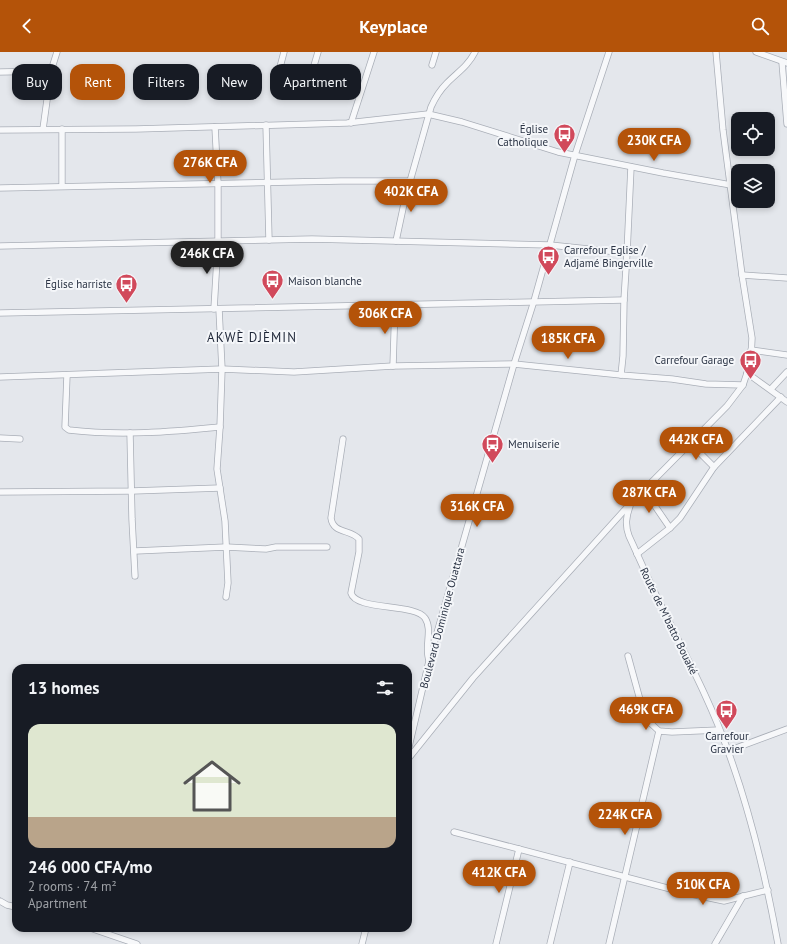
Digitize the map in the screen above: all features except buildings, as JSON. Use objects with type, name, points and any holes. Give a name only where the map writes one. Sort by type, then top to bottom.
[{"type":"street","points":[[53,64],[56,52]]},
{"type":"street","points":[[281,64],[284,52]]},
{"type":"street","points":[[314,64],[318,52]]},
{"type":"street","points":[[351,123],[374,52]]},
{"type":"street","points":[[432,65],[436,52]]},
{"type":"street","points":[[396,241],[428,114],[437,95],[447,83],[471,61],[475,52]]},
{"type":"street","name":"Boulevard Dominique Ouattara","points":[[412,734],[429,660],[514,364],[534,301],[575,155],[609,52]]},
{"type":"street","points":[[0,130],[136,129],[351,123],[428,114],[462,122],[558,152],[731,185],[723,130],[716,52]]},
{"type":"street","points":[[756,52],[784,63],[787,124]]},
{"type":"street","points":[[0,72],[12,72]]},
{"type":"street","points":[[43,129],[47,100]]},
{"type":"street","points":[[266,125],[269,240]]},
{"type":"street","points":[[216,127],[218,184],[216,309],[222,369],[217,469],[225,521],[228,583],[226,597]]},
{"type":"street","points":[[62,129],[62,186]]},
{"type":"street","points":[[621,375],[631,167]]},
{"type":"street","points":[[0,188],[268,182],[410,182]]},
{"type":"street","points":[[412,754],[474,678],[630,504],[728,406],[742,385],[747,373],[752,350],[751,327],[742,275],[734,208]]},
{"type":"street","points":[[0,246],[312,239],[550,245],[627,253]]},
{"type":"street","points":[[742,275],[787,278]]},
{"type":"street","points":[[0,313],[624,300]]},
{"type":"street","points":[[393,366],[395,305]]},
{"type":"street","points":[[752,350],[787,354]]},
{"type":"street","points":[[0,377],[186,372],[222,369],[294,372],[393,366],[514,364],[672,379],[706,384],[742,385]]},
{"type":"street","points":[[771,389],[787,372]]},
{"type":"street","points":[[747,373],[787,402]]},
{"type":"street","points":[[67,375],[65,427],[69,430],[130,433],[170,432],[220,427]]},
{"type":"street","points":[[637,554],[670,528],[680,518],[714,467],[781,397]]},
{"type":"street","points":[[130,433],[135,576]]},
{"type":"street","points":[[0,438],[20,440]]},
{"type":"street","points":[[343,439],[331,518],[336,528],[356,536],[359,539],[359,552],[351,593],[352,597],[356,600],[376,605],[419,612],[425,617],[428,625],[426,653],[429,660]]},
{"type":"street","points":[[690,443],[714,467]]},
{"type":"street","points":[[0,492],[132,492],[220,488]]},
{"type":"street","points":[[644,490],[670,528]]},
{"type":"street","name":"Route de M'batto Bouaké","points":[[630,504],[627,514],[626,529],[694,673],[719,730],[728,751],[748,809],[768,890],[778,944]]},
{"type":"street","points":[[135,551],[226,547],[266,549],[276,547],[327,547]]},
{"type":"street","points":[[628,656],[645,718],[659,731],[719,730]]},
{"type":"street","points":[[728,751],[787,729]]},
{"type":"street","points":[[608,944],[659,731]]},
{"type":"street","points":[[454,832],[686,893],[724,901],[768,890]]},
{"type":"street","points":[[496,944],[519,849]]},
{"type":"street","points":[[550,944],[570,862]]},
{"type":"street","points":[[715,944],[743,896]]},
{"type":"street","points":[[0,901],[12,906]]},
{"type":"street","points":[[102,932],[137,944]]},
{"type":"street","points":[[362,944],[365,932]]},
{"type":"place","name":"Église Catholique","points":[[564,154]]},
{"type":"place","name":"Carrefour Eglise / Adjamé Bingerville","points":[[549,276]]},
{"type":"place","name":"Maison blanche","points":[[272,300]]},
{"type":"place","name":"Église harriste","points":[[127,304]]},
{"type":"place","name":"Carrefour Garage","points":[[750,380]]},
{"type":"place","name":"Menuiserie","points":[[492,464]]},
{"type":"place","name":"Carrefour Gravier","points":[[727,730]]},
{"type":"district","name":"AKWÈ DJÈMIN","points":[[252,337]]}]
